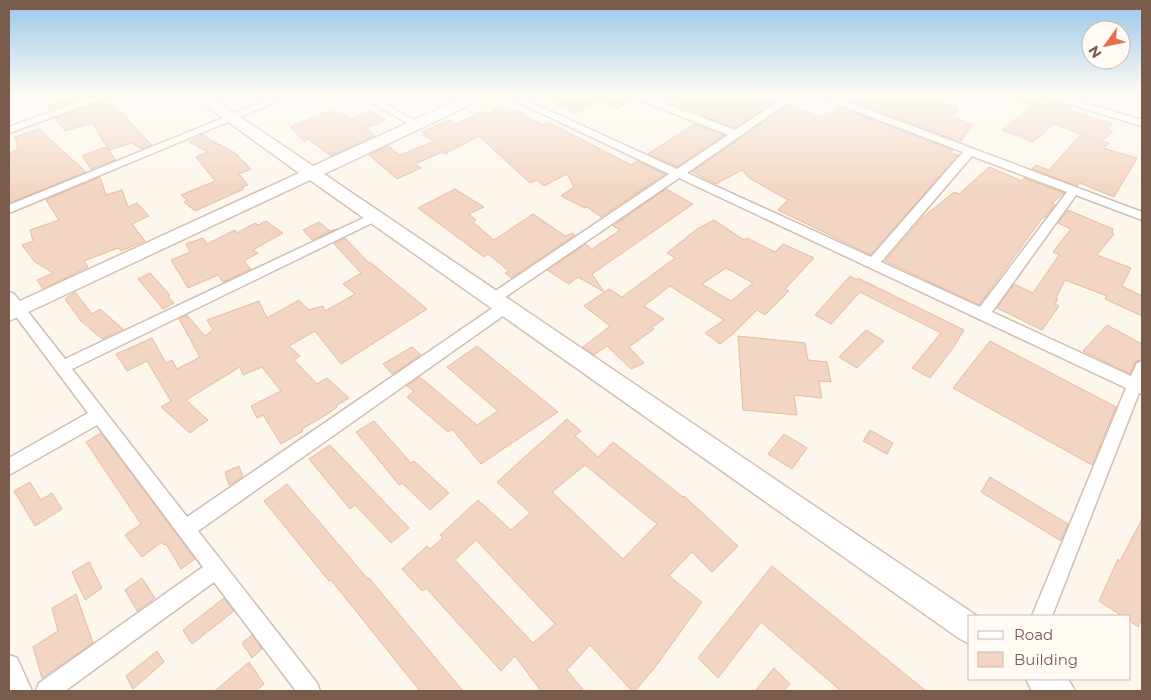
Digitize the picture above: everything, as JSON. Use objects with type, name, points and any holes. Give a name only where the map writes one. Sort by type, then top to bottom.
[{"type":"street","points":[[9,209],[211,127]]},
{"type":"street","points":[[244,127],[968,628]]},
{"type":"street","points":[[309,691],[62,367],[12,307],[312,174],[411,127]]},
{"type":"street","points":[[577,127],[1139,386]]},
{"type":"street","points":[[716,127],[735,134]]},
{"type":"street","points":[[185,529],[678,173],[746,127]]},
{"type":"street","points":[[906,127],[1142,216]]},
{"type":"street","points":[[874,264],[970,151]]},
{"type":"street","points":[[983,314],[1074,190]]},
{"type":"street","points":[[62,367],[374,217]]},
{"type":"street","points":[[1042,615],[1139,386],[1142,367]]},
{"type":"street","points":[[9,467],[99,415]]},
{"type":"street","points":[[47,691],[216,569]]},
{"type":"street","points":[[9,666],[21,691]]},
{"type":"building","points":[[62,127],[80,127],[65,131]]},
{"type":"building","points":[[94,127],[135,127],[152,145],[142,149],[132,143],[109,150]]},
{"type":"building","points":[[290,127],[369,127],[366,128],[375,136],[331,156],[308,139],[304,141]]},
{"type":"building","points":[[434,127],[557,127],[631,165],[637,161],[665,174],[601,217],[587,207],[585,208],[561,196],[574,187],[567,174],[544,186],[537,180],[530,183],[479,136],[445,154],[442,152],[415,164],[421,168],[397,179],[369,155],[388,146],[400,155],[434,141],[423,135],[426,133],[422,132]]},
{"type":"building","points":[[690,127],[701,127],[724,135],[677,167],[648,154]]},
{"type":"building","points":[[756,127],[891,127],[953,150],[951,153],[958,155],[871,255],[778,210],[788,200],[749,178],[742,170],[716,184],[692,172]]},
{"type":"building","points":[[920,127],[972,127],[960,142]]},
{"type":"building","points":[[1006,127],[1051,127],[1033,142],[1002,130]]},
{"type":"building","points":[[1061,127],[1110,127],[1108,129],[1113,131],[1102,141],[1109,143],[1103,148],[1137,158],[1114,197],[1080,183],[1077,186],[1032,169],[1036,165],[1049,170],[1081,134]]},
{"type":"building","points":[[39,129],[86,172],[9,203],[9,153],[18,149],[15,137]]},
{"type":"building","points":[[202,135],[235,153],[251,169],[239,174],[248,185],[242,187],[244,189],[195,211],[184,202],[187,200],[181,195],[215,181],[196,157],[208,152],[189,142]]},
{"type":"building","points":[[106,147],[116,160],[91,169],[82,156]]},
{"type":"building","points":[[989,167],[1022,181],[1024,178],[1064,193],[1052,203],[1055,205],[1043,217],[979,305],[885,261],[922,218],[954,192],[959,194]]},
{"type":"building","points":[[100,177],[106,195],[122,190],[128,207],[137,203],[149,216],[132,224],[145,241],[121,251],[118,248],[84,261],[88,267],[43,289],[37,280],[53,273],[34,261],[22,245],[33,241],[30,230],[59,220],[46,200]]},
{"type":"building","points":[[455,189],[484,207],[469,214],[476,220],[473,222],[494,240],[533,214],[565,236],[573,233],[575,235],[511,278],[505,273],[509,271],[488,254],[484,257],[418,208]]},
{"type":"building","points":[[666,189],[693,204],[592,274],[604,292],[578,277],[569,284],[547,270],[586,244],[592,249],[620,230],[613,226]]},
{"type":"building","points":[[1068,210],[1113,229],[1112,233],[1114,234],[1097,255],[1131,268],[1122,286],[1142,296],[1142,316],[1105,299],[1107,296],[1065,280],[1056,298],[1058,299],[1055,304],[1059,306],[1042,330],[997,308],[1014,284],[1033,293],[1059,255],[1053,252],[1071,229],[1058,223]]},
{"type":"building","points":[[714,220],[744,240],[747,238],[775,252],[783,244],[814,258],[785,289],[789,291],[765,315],[757,310],[720,344],[705,333],[724,320],[670,286],[644,306],[664,319],[652,327],[654,329],[629,347],[644,363],[631,369],[607,346],[594,355],[583,347],[610,326],[584,306],[609,289],[622,297],[675,258],[667,253],[697,229]],"holes":[[[726,268],[753,283],[731,301],[702,284]]]},
{"type":"building","points":[[266,221],[283,233],[253,250],[258,253],[244,261],[251,269],[223,282],[218,275],[188,288],[171,260],[190,252],[186,244],[203,238],[207,244],[235,230],[237,233],[255,223],[258,225]]},
{"type":"building","points":[[319,222],[330,231],[337,229],[312,240],[303,230]]},
{"type":"building","points":[[345,238],[369,263],[427,309],[341,364],[315,331],[289,346],[300,356],[294,360],[317,384],[327,378],[349,398],[326,415],[302,429],[303,431],[281,444],[263,415],[257,418],[251,406],[281,391],[262,367],[243,375],[240,367],[186,400],[208,420],[190,433],[161,407],[171,401],[147,361],[127,371],[116,354],[152,338],[166,363],[172,360],[177,369],[200,357],[179,319],[187,315],[205,336],[213,330],[207,320],[259,301],[267,318],[299,300],[309,310],[323,306],[325,311],[355,294],[343,284],[361,273],[334,244]]},
{"type":"building","points":[[150,273],[170,295],[168,296],[174,303],[163,309],[138,279]]},
{"type":"building","points":[[850,276],[857,280],[858,278],[964,330],[930,378],[912,368],[941,333],[860,292],[831,324],[815,315]]},
{"type":"building","points":[[75,292],[92,314],[100,309],[123,329],[102,339],[81,321],[65,299]]},
{"type":"building","points":[[1107,325],[1142,344],[1142,359],[1135,362],[1130,374],[1083,351]]},
{"type":"building","points":[[866,330],[884,341],[857,368],[839,357]]},
{"type":"building","points":[[738,336],[805,343],[808,360],[827,362],[831,382],[819,381],[822,398],[794,395],[797,415],[743,410]]},
{"type":"building","points":[[990,341],[1116,407],[1092,465],[953,388]]},
{"type":"building","points":[[477,346],[558,412],[481,464],[452,429],[448,432],[407,397],[414,391],[407,386],[420,377],[477,425],[498,411],[447,367]]},
{"type":"building","points":[[412,347],[421,355],[392,374],[383,364]]},
{"type":"building","points":[[567,419],[581,431],[575,436],[598,457],[613,442],[684,496],[738,546],[712,572],[692,552],[669,576],[702,602],[656,666],[635,691],[632,691],[590,645],[567,670],[584,691],[541,691],[515,656],[501,671],[426,588],[422,591],[402,569],[427,546],[430,549],[443,538],[440,535],[478,500],[511,530],[530,513],[497,482]],"holes":[[[585,465],[657,524],[623,559],[552,492]],[[476,540],[555,624],[533,643],[455,560]]]},
{"type":"building","points":[[374,421],[411,463],[414,461],[449,493],[430,510],[402,483],[399,485],[356,432]]},
{"type":"building","points":[[870,430],[893,443],[887,454],[863,441]]},
{"type":"building","points":[[101,433],[195,559],[181,569],[166,544],[164,545],[162,542],[142,557],[125,535],[141,524],[86,442]]},
{"type":"building","points":[[784,434],[807,448],[792,469],[768,454]]},
{"type":"building","points":[[330,445],[409,528],[391,543],[355,505],[350,509],[309,459]]},
{"type":"building","points":[[239,466],[243,477],[229,485],[225,472]]},
{"type":"building","points":[[990,477],[1068,524],[1061,541],[981,492]]},
{"type":"building","points":[[30,482],[41,500],[52,493],[62,509],[35,526],[14,491]]},
{"type":"building","points":[[287,484],[369,578],[463,691],[420,691],[331,580],[329,581],[264,501]]},
{"type":"building","points":[[1142,519],[1142,617],[1138,627],[1131,622],[1131,615],[1120,615],[1099,601],[1118,559],[1120,561]]},
{"type":"building","points":[[89,562],[102,588],[85,600],[72,572]]},
{"type":"building","points":[[772,566],[926,691],[841,691],[761,622],[718,678],[698,658]]},
{"type":"building","points":[[142,578],[155,598],[137,611],[125,590]]},
{"type":"building","points":[[76,594],[93,643],[42,678],[33,647],[58,631],[52,608]]},
{"type":"building","points":[[224,598],[234,611],[192,644],[183,630]]},
{"type":"building","points":[[252,635],[262,649],[252,658],[242,643]]},
{"type":"building","points":[[157,651],[164,662],[133,689],[126,676]]},
{"type":"building","points":[[249,662],[264,684],[256,691],[215,691]]},
{"type":"building","points":[[774,668],[790,684],[784,691],[755,691]]}]
